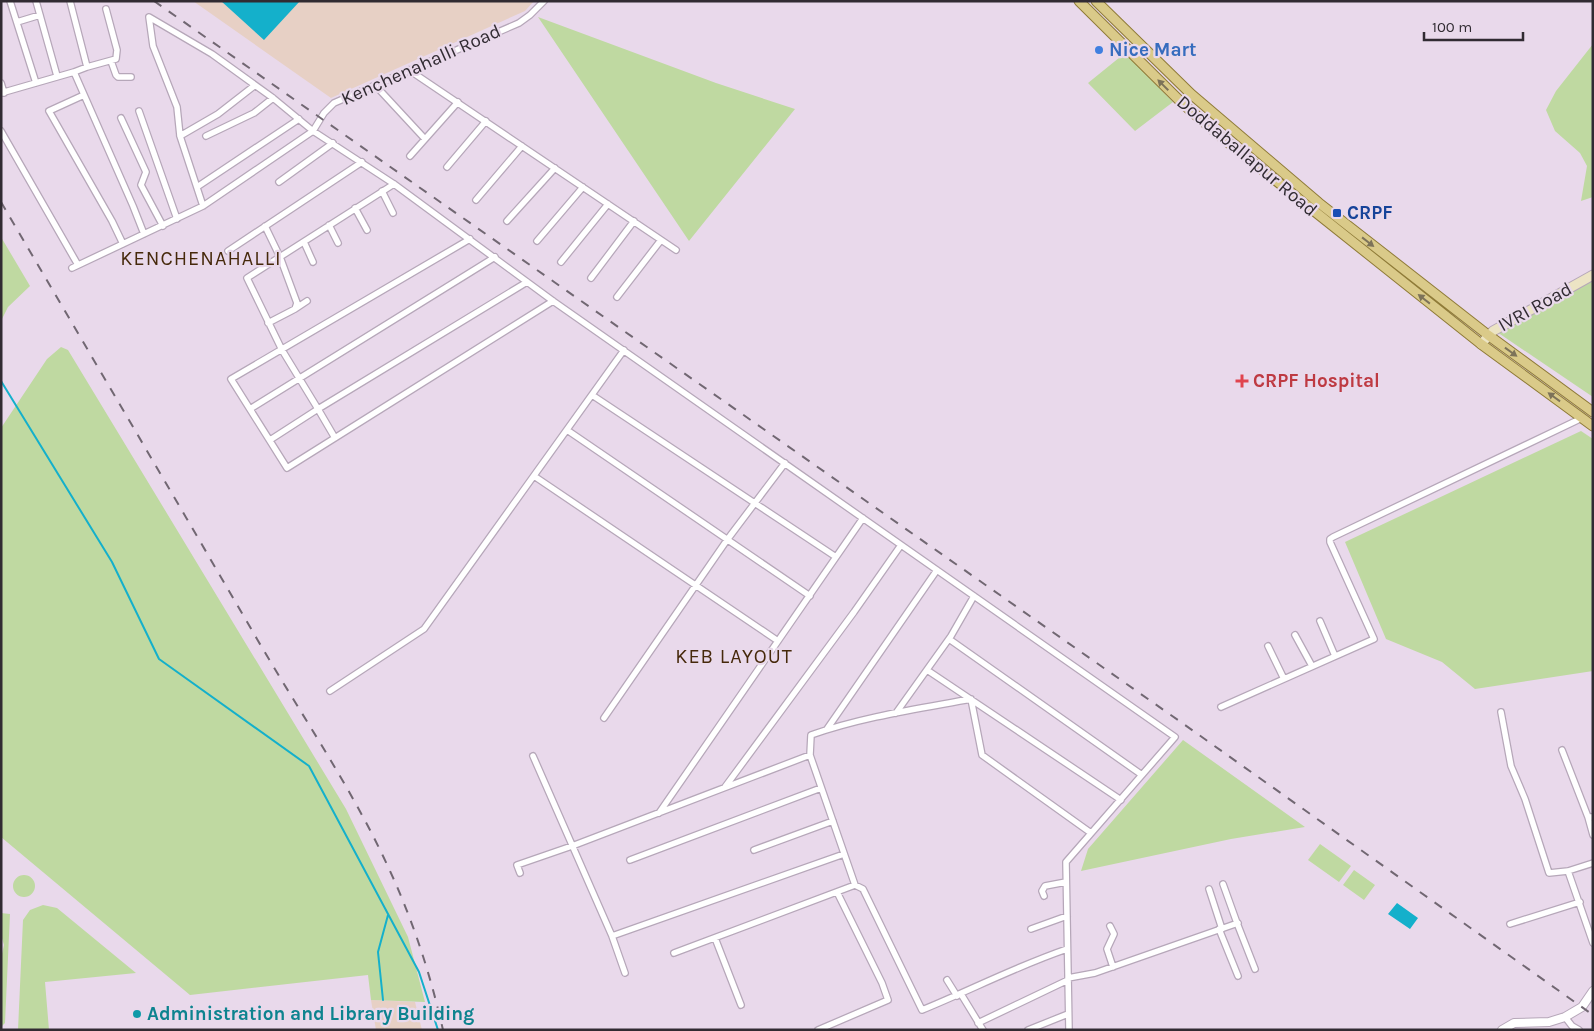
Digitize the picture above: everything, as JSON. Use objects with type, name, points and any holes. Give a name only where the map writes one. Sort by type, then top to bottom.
[{"type":"main road","name":"Doddaballapur Road","points":[[1079,1],[1183,104],[1225,140],[1481,344],[1593,426]]},
{"type":"main road","name":"Doddaballapur Road","points":[[1096,1],[1205,106],[1319,203],[1488,335],[1593,412]]},
{"type":"main road","name":"IVRI Road","points":[[1481,344],[1488,335],[1593,274]]},
{"type":"street","points":[[10,1],[36,83]]},
{"type":"street","points":[[36,1],[57,76]]},
{"type":"street","points":[[70,1],[87,67]]},
{"type":"street","name":"Kenchenahalli Road","points":[[72,268],[203,206],[313,131],[324,113],[334,103],[519,23],[544,1]]},
{"type":"street","points":[[1,83],[3,93],[116,59],[117,50],[106,9]]},
{"type":"street","points":[[16,22],[40,15]]},
{"type":"street","points":[[203,206],[180,136],[177,107],[153,46],[149,17],[212,54],[273,98],[313,131],[394,184],[553,301],[1175,738],[1066,862],[1068,1030]]},
{"type":"street","points":[[111,61],[118,77],[131,77]]},
{"type":"street","points":[[409,70],[676,250]]},
{"type":"street","points":[[74,72],[144,234]]},
{"type":"street","points":[[375,85],[425,139]]},
{"type":"street","points":[[180,136],[218,114],[254,86]]},
{"type":"street","points":[[84,95],[49,111],[112,221],[123,244]]},
{"type":"street","points":[[206,136],[254,113],[273,98]]},
{"type":"street","points":[[410,156],[458,102]]},
{"type":"street","points":[[139,111],[177,219]]},
{"type":"street","points":[[121,118],[146,172],[142,186],[163,226]]},
{"type":"street","points":[[196,187],[299,118]]},
{"type":"street","points":[[447,167],[486,121]]},
{"type":"street","points":[[1,131],[78,265]]},
{"type":"street","points":[[279,182],[333,143]]},
{"type":"street","points":[[476,200],[522,146]]},
{"type":"street","points":[[228,251],[362,162]]},
{"type":"street","points":[[507,221],[554,168]]},
{"type":"street","points":[[335,438],[282,350],[247,278],[394,184]]},
{"type":"street","points":[[537,241],[583,187]]},
{"type":"street","points":[[382,191],[393,213]]},
{"type":"street","points":[[561,262],[608,204]]},
{"type":"street","points":[[356,208],[367,230]]},
{"type":"street","points":[[591,278],[634,221]]},
{"type":"street","points":[[329,225],[338,243]]},
{"type":"street","points":[[265,226],[280,257],[297,302],[295,309]]},
{"type":"street","points":[[470,239],[232,379],[287,468],[553,301]]},
{"type":"street","points":[[617,297],[662,240]]},
{"type":"street","points":[[304,242],[313,262]]},
{"type":"street","points":[[250,409],[300,380],[495,258]]},
{"type":"street","points":[[270,440],[528,282]]},
{"type":"street","points":[[268,323],[307,301]]},
{"type":"street","points":[[330,691],[424,629],[624,350]]},
{"type":"street","points":[[592,395],[836,557]]},
{"type":"street","points":[[1221,707],[1374,638],[1330,539],[1582,418]]},
{"type":"street","points":[[567,430],[810,596]]},
{"type":"street","points":[[604,718],[727,540],[785,463]]},
{"type":"street","points":[[534,476],[778,641]]},
{"type":"street","points":[[659,813],[863,518]]},
{"type":"street","points":[[725,787],[901,545]]},
{"type":"street","points":[[827,730],[937,570]]},
{"type":"street","points":[[896,713],[949,639],[974,596]]},
{"type":"street","points":[[1320,621],[1335,656]]},
{"type":"street","points":[[1295,635],[1312,666]]},
{"type":"street","points":[[949,639],[1142,775]]},
{"type":"street","points":[[1268,646],[1284,679]]},
{"type":"street","points":[[927,670],[1121,800]]},
{"type":"street","points":[[971,699],[896,713],[811,735],[810,755],[855,885],[863,890],[922,1010],[1034,960],[1067,949]]},
{"type":"street","points":[[971,699],[982,755],[1092,833]]},
{"type":"street","points":[[1501,712],[1511,766],[1525,799],[1549,873],[1568,871],[1593,863]]},
{"type":"street","points":[[1562,750],[1591,817],[1593,835]]},
{"type":"street","points":[[520,873],[517,865],[572,846],[810,755]]},
{"type":"street","points":[[533,756],[612,936],[625,973]]},
{"type":"street","points":[[630,860],[821,788]]},
{"type":"street","points":[[754,850],[833,821]]},
{"type":"street","points":[[612,936],[844,854]]},
{"type":"street","points":[[1568,871],[1593,943]]},
{"type":"street","points":[[1044,896],[1043,888],[1046,886],[1066,882]]},
{"type":"street","points":[[1223,884],[1255,969]]},
{"type":"street","points":[[674,953],[855,885]]},
{"type":"street","points":[[1209,889],[1220,929],[1238,976]]},
{"type":"street","points":[[818,1030],[888,1000],[882,983],[837,892]]},
{"type":"street","points":[[1510,924],[1580,902]]},
{"type":"street","points":[[1031,929],[1067,916]]},
{"type":"street","points":[[978,1023],[1068,979],[1095,973],[1238,923]]},
{"type":"street","points":[[1110,926],[1114,934],[1107,949],[1113,967]]},
{"type":"street","points":[[715,938],[741,1005]]},
{"type":"street","points":[[947,980],[983,1030]]},
{"type":"street","points":[[1502,1030],[1514,1024],[1549,1022],[1565,1017],[1582,1007],[1593,992]]},
{"type":"street","points":[[1028,1030],[1068,1014]]},
{"type":"street","points":[[1565,1017],[1572,1026],[1579,1030]]},
{"type":"shaded area","points":[[193,1],[534,1],[525,11],[331,98]]},
{"type":"shaded area","points":[[371,1000],[415,1002],[422,1030],[376,1030]]},
{"type":"green space","points":[[538,17],[716,83],[795,109],[689,241]]},
{"type":"green space","points":[[1593,44],[1593,197],[1581,201],[1587,166],[1580,153],[1555,131],[1546,110],[1556,91]]},
{"type":"green space","points":[[1125,53],[1173,102],[1135,131],[1088,83]]},
{"type":"green space","points":[[1,237],[30,286],[8,307],[1,321]]},
{"type":"green space","points":[[1593,278],[1593,397],[1497,332]]},
{"type":"green space","points":[[61,347],[68,350],[346,809],[408,937],[425,1002],[371,1000],[368,975],[190,995],[1,837],[1,428],[47,359]]},
{"type":"green space","points":[[1581,431],[1593,439],[1593,671],[1475,689],[1442,662],[1386,639],[1345,542]]},
{"type":"green space","points":[[1183,740],[1305,827],[1231,839],[1081,871],[1088,849]]},
{"type":"green space","points":[[1320,844],[1351,866],[1339,882],[1308,860]]},
{"type":"green space","points":[[1354,870],[1375,885],[1364,900],[1343,885]]},
{"type":"green space","points":[[24,875],[32,878],[35,886],[32,894],[24,897],[16,894],[13,886],[16,878]]},
{"type":"green space","points":[[43,905],[57,908],[136,973],[45,982],[49,1030],[18,1030],[23,920],[30,910]]},
{"type":"green space","points":[[1,913],[10,914],[5,1023],[1,1027],[1,958],[4,945],[1,935]]},
{"type":"water","points":[[221,1],[300,1],[264,40]]},
{"type":"water","points":[[1397,903],[1418,918],[1410,929],[1388,914]]},
{"type":"waterway","points":[[1,381],[112,562],[159,659],[309,766],[419,972],[438,1030]]},
{"type":"waterway","points":[[383,1000],[378,952],[388,915]]},
{"type":"railway","points":[[154,1],[1185,725],[1593,1015]]},
{"type":"railway","points":[[1,202],[369,828],[393,877],[410,919],[432,985],[443,1030]]},
{"type":"place","name":"Nice Mart","points":[[1099,50]]},
{"type":"place","name":"CRPF","points":[[1337,213]]},
{"type":"place","name":"CRPF Hospital","points":[[1242,381]]},
{"type":"place","name":"Administration and Library Building","points":[[137,1014]]},
{"type":"district","name":"KENCHENAHALLI","points":[[201,258]]},
{"type":"district","name":"KEB LAYOUT","points":[[734,656]]}]
